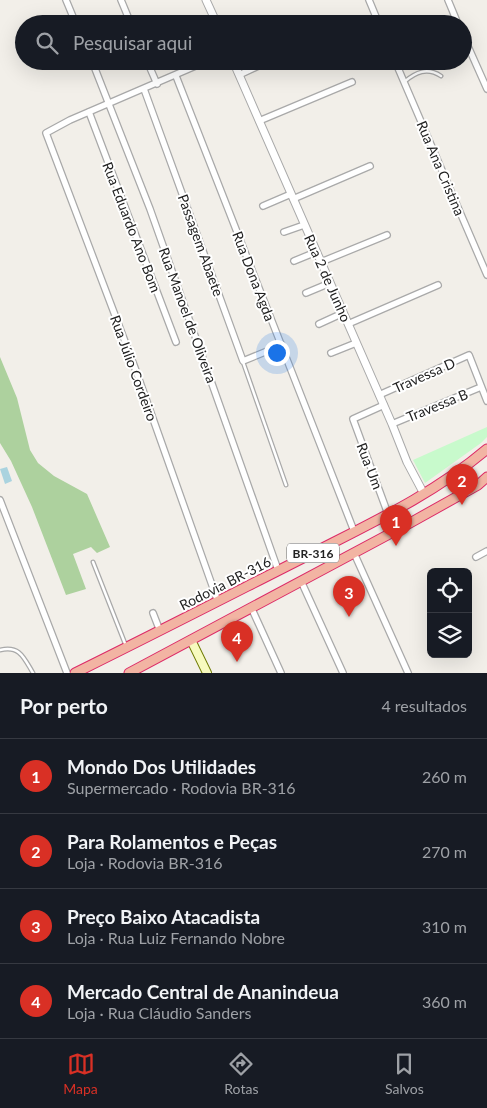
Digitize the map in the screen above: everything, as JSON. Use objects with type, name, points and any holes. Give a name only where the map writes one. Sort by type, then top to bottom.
[{"type":"highway","name":"Rodovia BR-316","points":[[74,673],[218,602],[388,514],[424,494],[463,468],[487,449]]},
{"type":"highway","name":"BR-316","points":[[135,671],[410,523],[487,479]]},
{"type":"main road","points":[[191,640],[207,673]]},
{"type":"street","points":[[66,0],[72,15]]},
{"type":"street","points":[[121,0],[127,15]]},
{"type":"street","points":[[206,0],[213,15]]},
{"type":"street","points":[[369,0],[375,15]]},
{"type":"street","points":[[448,0],[454,15]]},
{"type":"street","points":[[472,55],[487,89]]},
{"type":"street","name":"Rua Manoel de Oliveira","points":[[96,70],[157,227],[278,570]]},
{"type":"street","points":[[151,70],[157,84]]},
{"type":"street","points":[[89,112],[188,70]]},
{"type":"street","name":"Rua 2 de Junho","points":[[237,70],[384,405],[407,462],[424,494]]},
{"type":"street","points":[[239,75],[250,70]]},
{"type":"street","name":"Rua Ana Cristina","points":[[399,70],[487,275]]},
{"type":"street","name":"Rua Dona Agda","points":[[176,76],[354,531]]},
{"type":"street","points":[[259,121],[352,82]]},
{"type":"street","name":"Passagem Abaete","points":[[144,89],[242,361]]},
{"type":"street","name":"Rua Júlio Cordeiro","points":[[89,112],[70,120],[46,134],[135,368],[218,602]]},
{"type":"street","name":"Rua Eduardo Ano Bom","points":[[89,112],[176,342]]},
{"type":"street","points":[[263,206],[292,197],[370,166]]},
{"type":"street","points":[[284,232],[304,224]]},
{"type":"street","points":[[321,262],[387,235]]},
{"type":"street","points":[[294,261],[316,252]]},
{"type":"street","points":[[306,293],[330,283]]},
{"type":"street","points":[[348,324],[438,285]]},
{"type":"street","points":[[319,324],[343,313]]},
{"type":"street","points":[[330,353],[356,343]]},
{"type":"street","points":[[242,361],[282,345]]},
{"type":"street","name":"Travessa D","points":[[379,395],[469,355],[481,387]]},
{"type":"street","points":[[481,387],[487,401]]},
{"type":"street","name":"Travessa B","points":[[392,424],[481,387]]},
{"type":"street","name":"Rua Um","points":[[384,405],[353,419],[388,514]]},
{"type":"street","points":[[0,500],[67,673]]},
{"type":"street","points":[[476,557],[487,551]]},
{"type":"street","points":[[354,553],[408,673]]},
{"type":"street","points":[[301,581],[343,673]]},
{"type":"street","points":[[251,607],[281,673]]},
{"type":"street","points":[[153,613],[160,631]]},
{"type":"lane","points":[[404,82],[426,70],[433,71],[440,76]]},
{"type":"lane","points":[[242,361],[286,485]]},
{"type":"lane","points":[[93,562],[127,647]]},
{"type":"lane","points":[[0,650],[17,650],[22,654],[33,673]]},
{"type":"green space","points":[[0,357],[17,398],[30,450],[38,463],[54,476],[87,494],[110,547],[97,553],[91,547],[73,554],[86,589],[66,595],[32,507],[11,461],[0,443]]},
{"type":"green space","points":[[487,427],[487,437],[481,443],[425,483],[413,460]]},
{"type":"water","points":[[7,467],[12,481],[5,484],[0,469]]},
{"type":"place","name":"Para Rolamentos e Peças","points":[[462,505]]},
{"type":"place","name":"Mondo Dos Utilidades","points":[[396,546]]},
{"type":"place","name":"Preço Baixo Atacadista","points":[[349,617]]},
{"type":"place","name":"Mercado Central de Ananindeua","points":[[237,662]]}]
